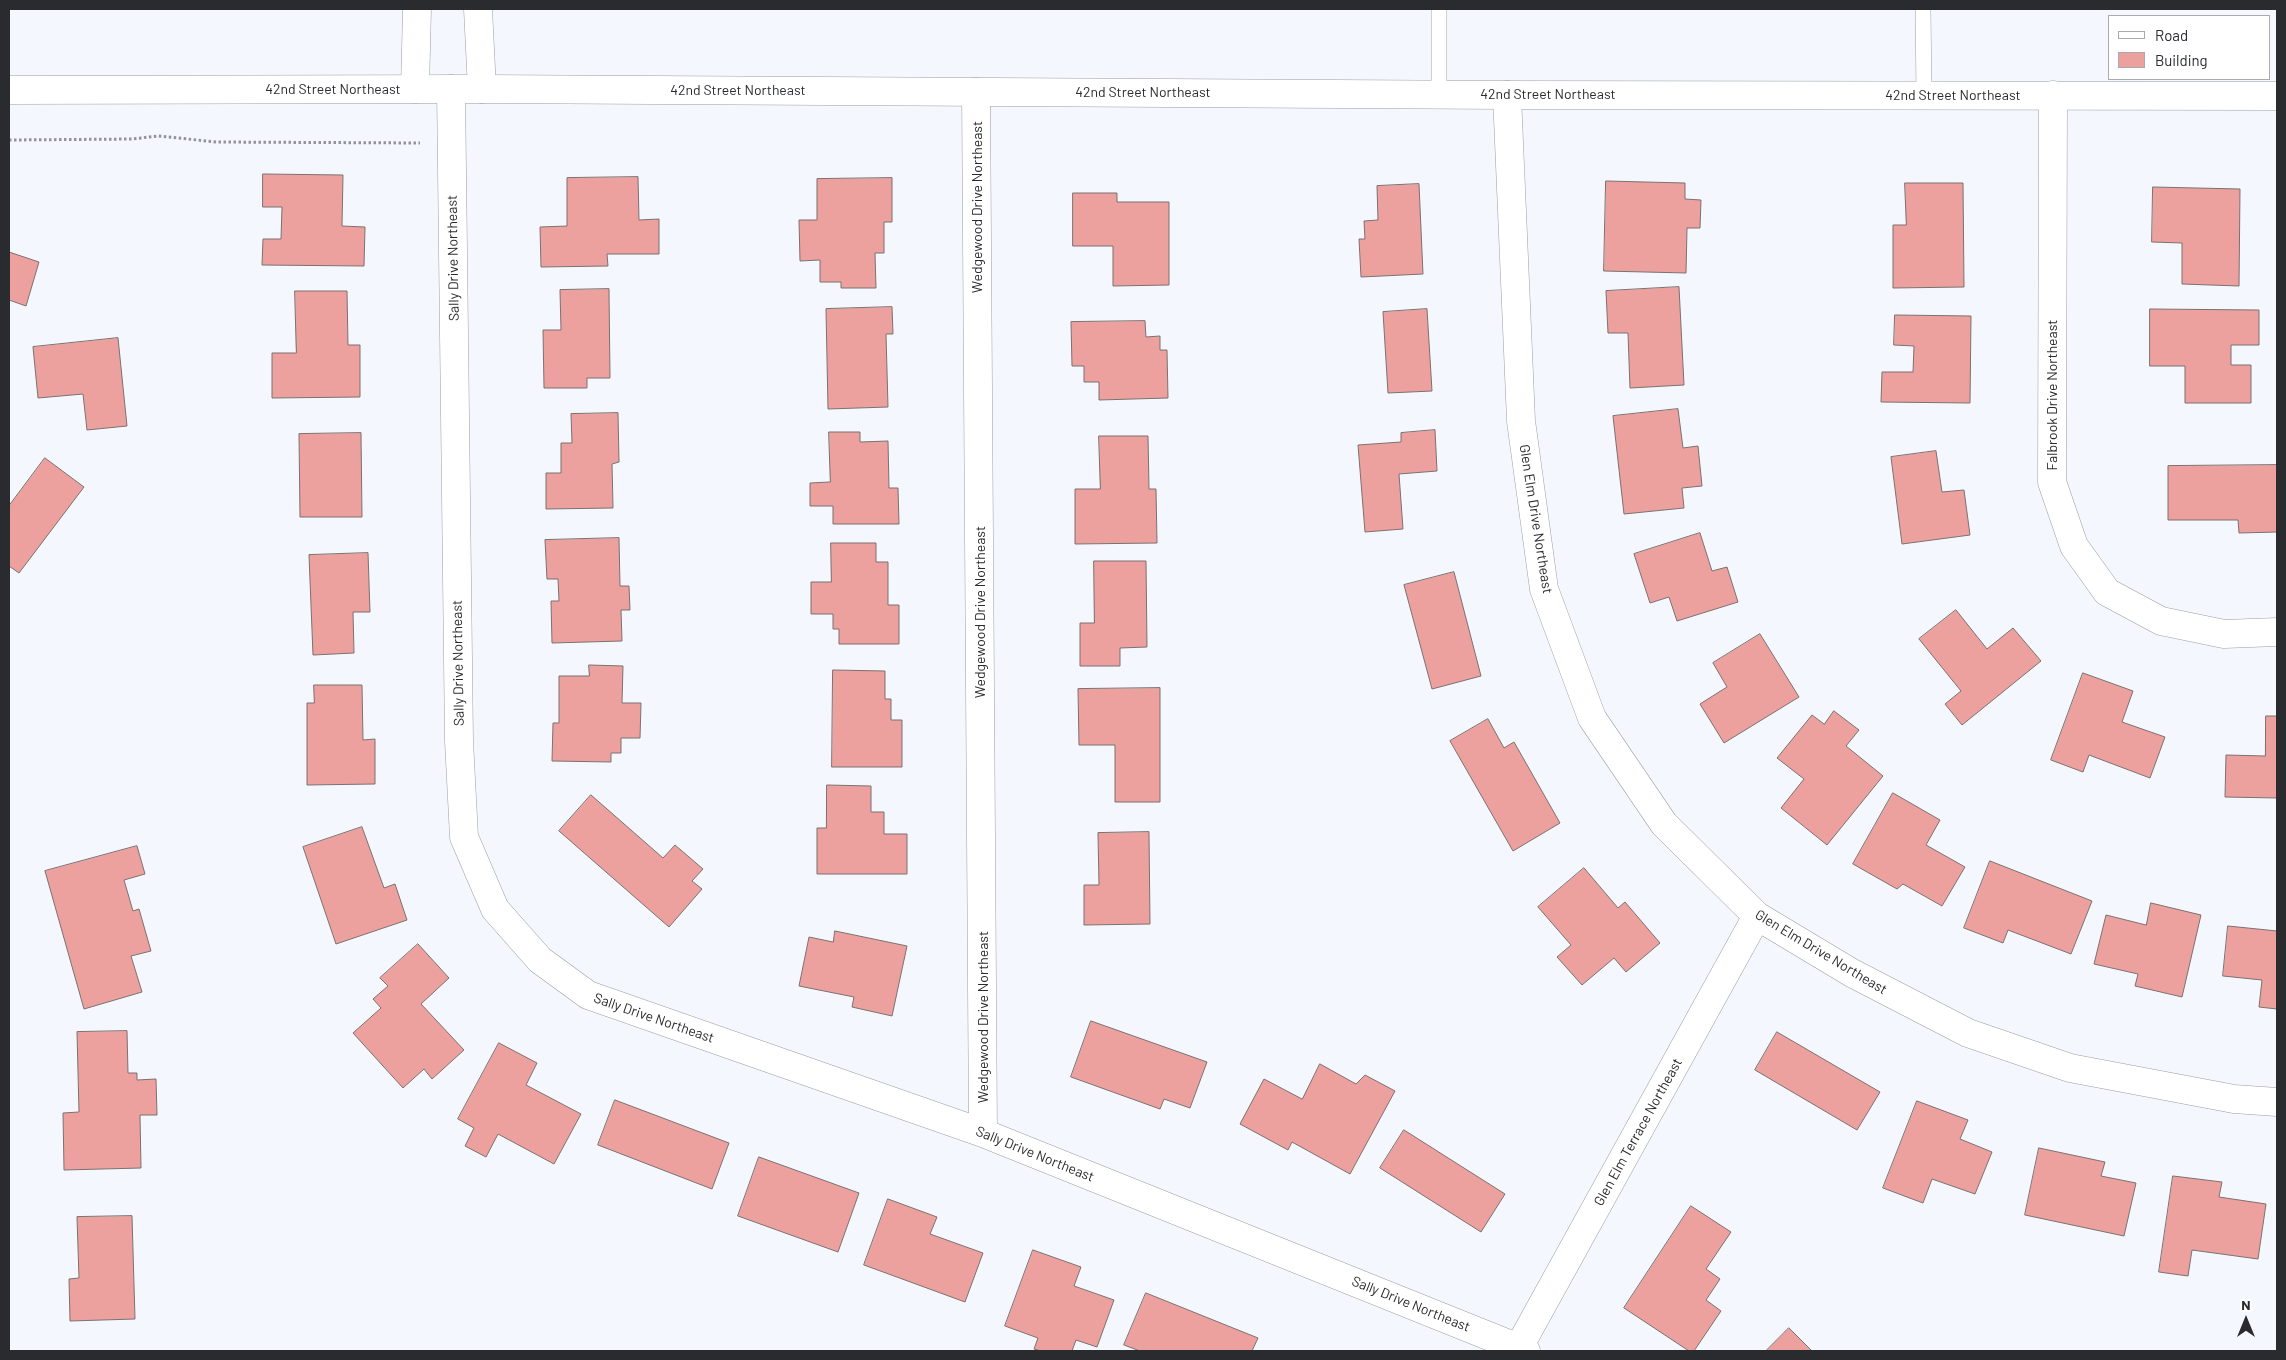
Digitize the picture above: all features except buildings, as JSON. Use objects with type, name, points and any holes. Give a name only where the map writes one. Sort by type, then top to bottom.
[{"type":"street","points":[[415,89],[416,9]]},
{"type":"street","points":[[478,9],[482,89]]},
{"type":"street","name":"Sally Drive Northeast","points":[[451,89],[459,741],[464,837],[496,908],[540,960],[588,995],[983,1133],[1522,1349]]},
{"type":"street","name":"42nd Street Northeast","points":[[9,90],[482,89],[2277,96]]},
{"type":"street","name":"Wedgewood Drive Northeast","points":[[976,92],[983,1133]]},
{"type":"street","name":"Glen Elm Drive Northeast","points":[[1507,94],[1521,421],[1544,589],[1592,718],[1664,824],[1757,916],[1852,973],[1968,1033],[2070,1068],[2234,1099],[2277,1102]]},
{"type":"street","name":"Falbrook Drive Northeast","points":[[2053,94],[2052,482],[2074,546],[2107,592],[2161,621],[2224,634],[2277,632]]},
{"type":"street","name":"Glen Elm Terrace Northeast","points":[[1522,1349],[1757,916]]},
{"type":"lane","points":[[1439,9],[1439,94]]},
{"type":"lane","points":[[1923,9],[1924,94]]},
{"type":"path","points":[[9,140],[132,139],[158,136],[217,142],[423,143]]}]
